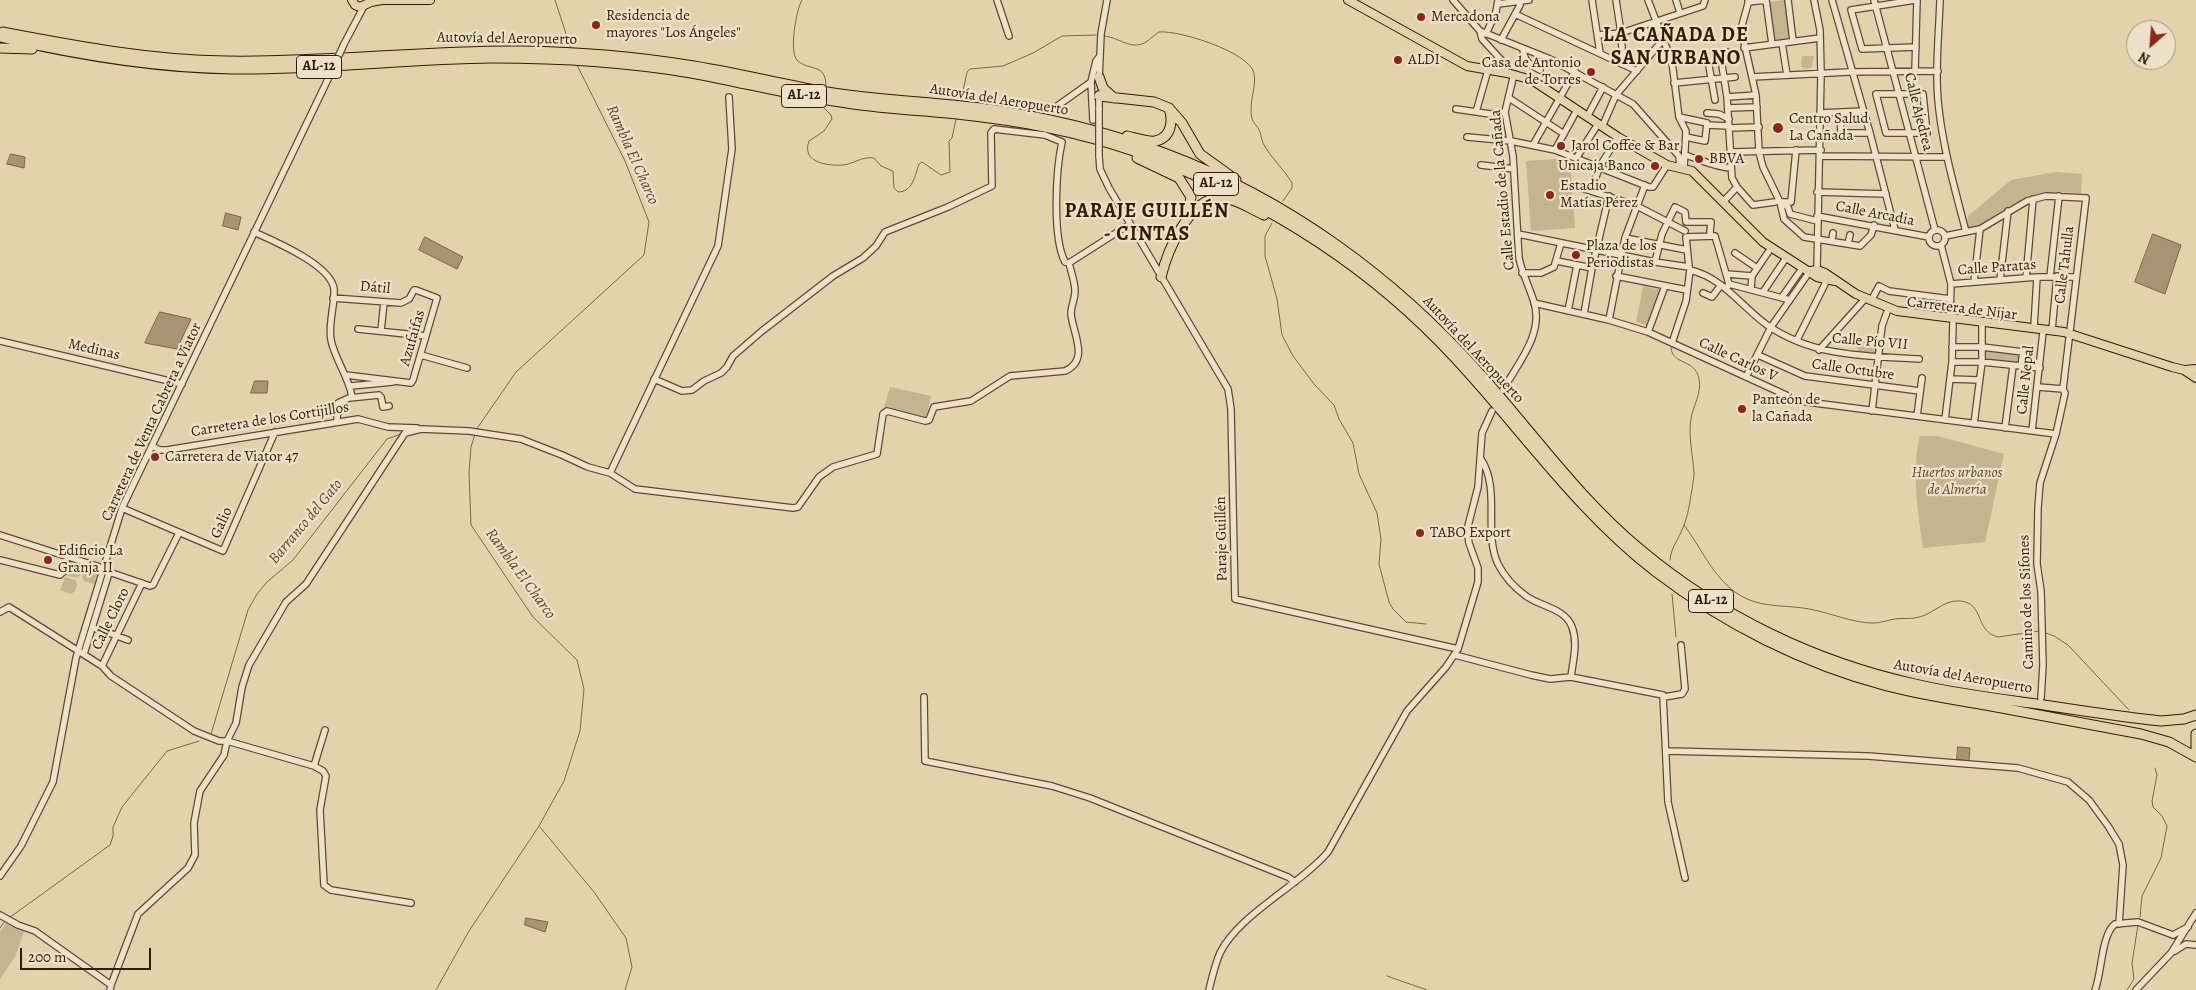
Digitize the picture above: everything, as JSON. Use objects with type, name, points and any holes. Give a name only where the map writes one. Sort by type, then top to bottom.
[{"type":"highway","name":"Autovía del Aeropuerto","points":[[0,30],[60,43],[151,57],[227,61],[275,61],[442,51],[666,62],[830,92],[983,109],[1077,126],[1133,143],[1184,161],[1235,184],[1300,220],[1369,268],[1412,304],[1483,377],[1591,504],[1634,544],[1665,569],[1726,610],[1813,653],[1858,669],[1915,684],[1954,692],[2161,721],[2184,719],[2196,715]]},
{"type":"highway","points":[[0,37],[72,54]]},
{"type":"highway","points":[[0,48],[72,54]]},
{"type":"highway","name":"Autovía del Aeropuerto","points":[[72,54],[146,64],[227,69],[279,69],[461,59],[566,56]]},
{"type":"highway","name":"Autovía del Aeropuerto","points":[[581,57],[687,72],[855,104],[1016,122],[1088,137],[1146,155],[1208,180],[1268,211],[1335,252],[1400,304],[1441,343],[1486,393],[1556,477],[1606,530],[1654,570],[1725,618],[1804,657],[1884,685],[1929,696],[2142,734],[2169,742],[2196,756]]},
{"type":"highway","points":[[1095,80],[1114,98]]},
{"type":"highway","points":[[1099,96],[1154,102],[1168,108],[1182,123],[1195,147],[1208,162],[1300,220]]},
{"type":"highway","points":[[1099,110],[1114,98]]},
{"type":"highway","points":[[1077,126],[1156,141],[1163,138],[1169,131],[1172,123],[1168,108]]},
{"type":"highway","points":[[1088,137],[1179,178],[1191,197],[1187,219]]},
{"type":"highway","points":[[1159,273],[1187,219],[1202,203],[1219,198],[1227,199],[1266,216],[1335,252]]},
{"type":"highway","points":[[2196,734],[2196,749]]},
{"type":"main road","points":[[352,2],[360,7],[366,3],[381,0],[430,0]]},
{"type":"main road","points":[[1348,0],[1472,68],[1514,74],[1532,80],[1618,138],[1667,165],[1682,167],[1692,171],[1749,230],[1786,258],[1812,271]]},
{"type":"main road","name":"Carretera de Níjar","points":[[1812,271],[1887,312],[2070,334]]},
{"type":"main road","name":"Carretera de Níjar","points":[[1867,301],[1897,311],[1951,320],[2034,327],[2070,334],[2184,370],[2196,378]]},
{"type":"main road","name":"Carretera de Níjar","points":[[2184,370],[2196,369]]},
{"type":"street","points":[[998,0],[1009,36]]},
{"type":"street","points":[[1093,120],[1102,17],[1107,0]]},
{"type":"street","points":[[1453,0],[1483,32],[1575,71],[1633,104],[1679,156],[1682,167]]},
{"type":"street","points":[[1500,72],[1503,62],[1482,39],[1483,32],[1498,2],[1529,0]]},
{"type":"street","points":[[1592,0],[1600,53]]},
{"type":"street","points":[[1616,0],[1623,64]]},
{"type":"street","points":[[1648,0],[1662,41],[1672,62],[1679,118],[1686,131],[1685,155],[1682,167]]},
{"type":"street","points":[[1676,0],[1680,13]]},
{"type":"street","points":[[1772,44],[1766,0],[1748,1],[1741,29],[1756,94],[1760,152],[1763,167],[1784,219],[1802,236],[1860,246],[1871,234],[1874,225]]},
{"type":"street","points":[[1788,0],[1794,41]]},
{"type":"street","points":[[1746,377],[1771,328],[1812,271],[1817,239],[1821,74],[1820,38],[1814,0]]},
{"type":"street","points":[[1832,0],[1864,110],[1895,230]]},
{"type":"street","points":[[1915,71],[1916,47],[1916,0],[1875,3],[1851,10],[1862,49],[1916,47]]},
{"type":"street","points":[[1940,0],[1938,98],[1946,157],[1966,232]]},
{"type":"street","points":[[1501,40],[1520,5],[1519,1]]},
{"type":"street","name":"Carretera de Venta Cabrera a Viator","points":[[352,2],[356,19]]},
{"type":"street","name":"Carretera de Venta Cabrera a Viator","points":[[0,876],[21,846],[53,782],[81,653],[103,568],[122,508],[356,19],[366,3]]},
{"type":"street","points":[[1598,36],[1621,33],[1704,3]]},
{"type":"street","name":"Calle Ajedrea","points":[[1875,3],[1936,230]]},
{"type":"street","points":[[1515,14],[1637,71]]},
{"type":"street","points":[[1744,48],[1820,38]]},
{"type":"street","points":[[1578,157],[1600,126],[1616,94],[1662,41]]},
{"type":"street","points":[[1782,43],[1788,75]]},
{"type":"street","points":[[1523,49],[1528,63],[1540,70]]},
{"type":"street","points":[[1727,52],[1720,53],[1727,97],[1732,178],[1737,187],[1753,205],[1791,202],[1796,150]]},
{"type":"street","points":[[1709,66],[1715,100]]},
{"type":"street","points":[[1476,112],[1488,70]]},
{"type":"street","points":[[1533,145],[1575,71]]},
{"type":"street","points":[[1752,77],[1852,72],[1938,71]]},
{"type":"street","name":"Calle Estadio de la Cañada","points":[[1514,74],[1505,112],[1514,169],[1522,273],[1534,303]]},
{"type":"street","points":[[1674,83],[1735,77]]},
{"type":"street","points":[[1095,80],[1099,96],[1100,169],[1159,273]]},
{"type":"street","points":[[1054,109],[1095,80]]},
{"type":"street","points":[[1587,117],[1603,87]]},
{"type":"street","points":[[1727,97],[1756,94]]},
{"type":"street","points":[[1876,94],[1923,94],[1928,133],[1910,134],[1886,133],[1876,94]]},
{"type":"street","points":[[610,473],[720,240],[732,149],[729,97]]},
{"type":"street","points":[[1508,98],[1564,134]]},
{"type":"street","points":[[1728,108],[1757,107]]},
{"type":"street","points":[[1456,109],[1490,114],[1505,112]]},
{"type":"street","points":[[1555,150],[1577,110]]},
{"type":"street","points":[[1820,113],[1864,110]]},
{"type":"street","points":[[1707,113],[1719,114],[1729,118]]},
{"type":"street","points":[[1840,113],[1841,132],[1870,133]]},
{"type":"street","points":[[1679,118],[1707,123],[1707,125],[1759,127]]},
{"type":"street","points":[[1686,137],[1705,141],[1707,125]]},
{"type":"street","points":[[654,379],[682,391],[692,390],[704,381],[721,373],[733,356],[762,331],[833,276],[863,258],[876,246],[886,232],[948,208],[992,186],[991,132],[994,129],[1045,135],[1062,142],[1058,173],[1058,230],[1061,254],[1065,262],[1069,263],[1130,224]]},
{"type":"street","points":[[1467,137],[1509,143],[1510,141],[1555,150],[1578,157],[1653,187],[1667,165]]},
{"type":"street","points":[[1591,190],[1600,166],[1618,138]]},
{"type":"street","points":[[1730,152],[1796,150],[1876,156],[1946,157]]},
{"type":"street","points":[[1685,155],[1708,162],[1716,167],[1731,168]]},
{"type":"street","points":[[1481,165],[1514,169]]},
{"type":"street","points":[[1609,320],[1616,276],[1625,238],[1635,205],[1645,184]]},
{"type":"street","points":[[1578,187],[1635,205],[1686,234],[1715,236],[1718,239],[1727,274],[1725,286],[1712,297],[1703,293]]},
{"type":"street","points":[[1723,202],[1737,187]]},
{"type":"street","points":[[1817,192],[1886,194]]},
{"type":"street","points":[[1584,314],[1596,249],[1609,196]]},
{"type":"street","points":[[1945,236],[1980,230],[2008,211],[2033,199],[2059,196],[2050,277]]},
{"type":"street","name":"Calle Tahulla","points":[[2059,196],[2086,198],[2063,389]]},
{"type":"street","points":[[2026,278],[2033,199]]},
{"type":"street","name":"Calle Arcadia","points":[[1778,202],[1788,206],[1790,214],[1874,225],[1929,236]]},
{"type":"street","points":[[1655,262],[1667,222],[1675,207],[1685,212],[1686,222],[1711,222],[1711,235]]},
{"type":"street","points":[[2000,280],[2008,211]]},
{"type":"street","points":[[1940,230],[1945,236],[1945,241],[1941,245],[1932,245],[1929,236],[1931,232],[1940,230]]},
{"type":"street","points":[[1974,282],[1980,230]]},
{"type":"street","points":[[254,232],[297,251],[330,280],[333,285],[331,340],[351,386],[352,397]]},
{"type":"street","points":[[1832,241],[1833,233]]},
{"type":"street","name":"Calle Pío VII","points":[[1518,234],[1689,268],[1725,286],[1754,315],[1771,328],[1819,350],[1845,355],[1919,359]]},
{"type":"street","points":[[1672,343],[1684,307],[1687,290],[1689,268],[1686,234]]},
{"type":"street","points":[[1848,244],[1850,235]]},
{"type":"street","points":[[1625,238],[1687,250]]},
{"type":"street","points":[[1522,273],[1541,273],[1554,267],[1561,242]]},
{"type":"street","points":[[1941,245],[1951,284],[1952,362],[1945,420]]},
{"type":"street","points":[[1751,289],[1752,276],[1771,248]]},
{"type":"street","points":[[1735,253],[1756,268]]},
{"type":"street","points":[[1763,292],[1786,258]]},
{"type":"street","points":[[1557,261],[1592,268]]},
{"type":"street","name":"Carretera de los Cortijillos","points":[[152,446],[160,450],[167,450],[358,418],[388,427],[475,431],[521,440],[562,455],[588,468],[610,473],[635,489],[793,508],[798,507],[812,485],[833,467],[877,454],[883,414],[887,412],[925,421],[929,420],[934,407],[971,400],[1010,376],[1065,371],[1072,368],[1076,362],[1079,350],[1072,315],[1075,291],[1069,263]]},
{"type":"street","points":[[1568,311],[1577,265]]},
{"type":"street","points":[[1782,297],[1812,271]]},
{"type":"street","name":"Paraje Guillén","points":[[1159,273],[1228,389],[1230,397],[1235,599],[1457,652]]},
{"type":"street","points":[[1727,274],[1752,276]]},
{"type":"street","points":[[1616,276],[1687,290]]},
{"type":"street","points":[[2052,330],[2057,276]]},
{"type":"street","points":[[2034,327],[2037,277]]},
{"type":"street","name":"Calle Paratas","points":[[1951,284],[2037,277],[2076,277]]},
{"type":"street","points":[[1797,340],[1825,284],[1826,278]]},
{"type":"street","points":[[1648,332],[1665,286]]},
{"type":"street","points":[[1725,286],[1751,289],[1790,300]]},
{"type":"street","points":[[1819,350],[1867,301],[1879,286],[1889,291],[1950,299]]},
{"type":"street","name":"Dátil","points":[[333,298],[404,302],[414,290],[437,298]]},
{"type":"street","name":"Azufaifas","points":[[399,382],[411,383],[437,298]]},
{"type":"street","points":[[381,331],[384,302]]},
{"type":"street","points":[[1503,390],[1534,334],[1536,316],[1534,303]]},
{"type":"street","name":"Calle Carlos V","points":[[1534,303],[1609,320],[1648,332],[1799,401],[2056,434]]},
{"type":"street","points":[[1872,411],[1882,326],[1887,312]]},
{"type":"street","points":[[1974,424],[1982,362],[1982,324]]},
{"type":"street","points":[[358,329],[426,336]]},
{"type":"street","name":"Calle Nepal","points":[[2032,431],[2043,332]]},
{"type":"street","name":"Medinas","points":[[0,341],[182,384]]},
{"type":"street","points":[[1952,347],[1982,347],[2023,352],[2021,366]]},
{"type":"street","points":[[421,354],[467,368]]},
{"type":"street","name":"Calle Octubre","points":[[1758,355],[1805,376],[1920,391]]},
{"type":"street","points":[[1952,362],[1982,362],[2040,368]]},
{"type":"street","points":[[2005,428],[2012,366]]},
{"type":"street","points":[[346,375],[374,377],[399,382]]},
{"type":"street","points":[[1917,416],[1922,378]]},
{"type":"street","points":[[1950,380],[1979,380]]},
{"type":"street","points":[[351,386],[399,382]]},
{"type":"street","points":[[2038,386],[2063,389]]},
{"type":"street","name":"Camino de los Sifones","points":[[2041,698],[2043,665],[2041,592],[2036,564],[2038,508],[2040,483],[2056,434],[2065,393],[2063,389]]},
{"type":"street","points":[[337,421],[338,403],[352,397],[379,395],[384,407],[389,406]]},
{"type":"street","points":[[1209,990],[1221,952],[1230,938],[1255,914],[1318,864],[1328,852],[1407,711],[1457,652],[1478,582],[1478,568],[1469,543],[1467,530],[1478,487],[1482,433],[1492,411]]},
{"type":"street","points":[[0,915],[18,925],[35,931],[110,988],[138,914],[188,868],[195,855],[194,822],[200,791],[224,755],[227,741],[236,723],[242,687],[249,665],[286,602],[306,584],[402,437],[405,433],[421,429]]},
{"type":"street","name":"Galio","points":[[122,508],[223,551],[275,432]]},
{"type":"street","points":[[1481,458],[1486,466],[1489,482],[1493,547],[1498,564],[1518,590],[1527,597],[1562,613],[1568,619],[1574,636],[1574,660],[1571,677]]},
{"type":"street","points":[[81,653],[92,627],[109,573],[112,572],[142,584],[153,585],[179,532]]},
{"type":"street","points":[[0,535],[103,568]]},
{"type":"street","points":[[0,560],[60,576],[66,555]]},
{"type":"street","name":"Calle Cloro","points":[[102,666],[142,584]]},
{"type":"street","points":[[0,612],[9,607],[102,666],[111,676],[197,733],[219,741],[227,741],[314,766],[323,771],[326,776],[320,810],[324,885],[331,890],[410,903]]},
{"type":"street","points":[[92,627],[128,640]]},
{"type":"street","points":[[1664,697],[1678,696],[1685,689],[1680,645]]},
{"type":"street","points":[[1457,652],[1531,675],[1550,678],[1571,677],[1660,693],[1664,697],[1668,802],[1685,878]]},
{"type":"street","points":[[924,697],[925,762],[1052,786],[1090,798],[1288,876],[1295,882]]},
{"type":"street","points":[[314,766],[325,730]]},
{"type":"street","points":[[1666,751],[1868,756],[2018,768],[2068,782],[2089,800],[2108,826],[2118,844],[2123,866],[2119,924]]},
{"type":"street","points":[[2136,990],[2171,953],[2190,926],[2196,913]]},
{"type":"street","points":[[2095,990],[2111,927],[2138,922],[2172,935],[2190,926]]},
{"type":"street","points":[[2171,953],[2183,945],[2194,944],[2190,926]]},
{"type":"street","points":[[2171,953],[2172,935]]},
{"type":"green space","points":[[1785,0],[1791,39],[1774,41],[1768,2]]},
{"type":"green space","points":[[1802,56],[1814,56],[1812,67],[1805,69],[1801,67]]},
{"type":"green space","name":"Estadio Matías Pérez","points":[[1570,158],[1575,228],[1531,231],[1526,161]]},
{"type":"green space","points":[[2056,172],[2082,174],[2081,194],[2041,194],[2014,204],[1976,227],[1971,229],[1968,227],[1968,216],[2011,180]]},
{"type":"green space","points":[[1643,286],[1662,290],[1649,326],[1636,322]]},
{"type":"green space","points":[[1858,341],[1877,344],[1876,353],[1857,352]]},
{"type":"green space","points":[[1982,347],[2023,352],[2021,366],[1982,362]]},
{"type":"green space","points":[[890,387],[931,396],[926,418],[884,408]]},
{"type":"green space","name":"Huertos urbanos de Almería","points":[[1920,436],[1938,436],[2004,454],[1985,542],[1923,548],[1917,506],[1916,478],[1917,450]]},
{"type":"green space","points":[[69,561],[80,564],[82,569],[80,576],[76,578],[65,575]]},
{"type":"green space","points":[[89,567],[98,571],[94,584],[84,581],[82,577],[84,570]]},
{"type":"green space","points":[[65,577],[76,580],[75,591],[71,594],[60,590]]},
{"type":"green space","points":[[7,922],[24,932],[15,957],[0,979],[0,932]]},
{"type":"shaded area","points":[[11,154],[25,157],[24,168],[7,164]]},
{"type":"shaded area","points":[[226,213],[241,217],[238,230],[223,226]]},
{"type":"shaded area","points":[[2153,234],[2181,245],[2165,294],[2135,282]]},
{"type":"shaded area","points":[[425,237],[463,257],[457,269],[419,250]]},
{"type":"shaded area","points":[[160,312],[191,319],[177,349],[145,343]]},
{"type":"shaded area","points":[[255,381],[268,381],[267,393],[251,393]]},
{"type":"shaded area","points":[[1958,747],[1970,748],[1969,761],[1957,759]]},
{"type":"shaded area","points":[[526,918],[548,922],[545,932],[525,925]]},
{"type":"waterway","name":"Rambla El Charco","points":[[555,0],[571,49]]},
{"type":"waterway","points":[[802,0],[794,31],[795,56],[802,64],[820,70],[825,78],[826,86]]},
{"type":"waterway","points":[[1104,36],[1135,45],[1146,42],[1159,32],[1169,32],[1197,39],[1227,50],[1240,57],[1249,65],[1255,79],[1251,107],[1252,119],[1259,130],[1266,148],[1292,183],[1292,188],[1283,201]]},
{"type":"waterway","points":[[961,101],[967,72],[970,69],[1003,66],[1033,53],[1062,36],[1096,35]]},
{"type":"waterway","name":"Rambla El Charco","points":[[476,430],[516,372],[644,255],[649,222],[625,161],[577,65]]},
{"type":"waterway","points":[[823,107],[831,115],[832,119],[824,131],[809,141],[808,148],[812,159],[824,164],[837,165],[874,158],[881,166],[893,171],[894,188],[898,192],[910,186],[915,178],[919,164],[922,162],[941,175],[950,172],[949,141],[952,138],[956,119]]},
{"type":"waterway","points":[[1272,223],[1265,236],[1265,256],[1277,299],[1282,335],[1293,356],[1314,384],[1334,405],[1339,419],[1353,443],[1359,474],[1377,513],[1381,539],[1379,564],[1389,602],[1406,622],[1426,624]]},
{"type":"waterway","points":[[1670,560],[1688,514],[1694,473],[1690,426],[1700,384],[1697,372],[1676,357],[1671,348]]},
{"type":"waterway","name":"Barranco del Gato","points":[[211,734],[248,610],[257,594],[267,582],[293,560],[387,439],[401,434]]},
{"type":"waterway","name":"Rambla El Charco","points":[[436,990],[469,931],[539,826],[564,781],[580,731],[584,689],[577,660],[533,617],[471,525],[469,473],[471,447],[475,434]]},
{"type":"waterway","points":[[1684,525],[1724,582],[1731,589],[1751,601],[1814,610],[1866,623],[1920,617],[1942,605],[1960,601],[1968,603],[1973,607],[1985,629],[1998,637],[2039,631]]},
{"type":"waterway","points":[[1672,594],[1676,637]]},
{"type":"waterway","points":[[2043,632],[2054,636],[2068,645],[2129,710]]},
{"type":"waterway","name":"Barranco del Gato","points":[[9,918],[110,845],[113,827],[122,807],[167,751],[199,741]]},
{"type":"waterway","points":[[2140,917],[2142,896],[2161,858],[2167,826],[2162,816],[2153,807],[2152,801],[2157,775],[2155,768]]},
{"type":"waterway","points":[[540,827],[594,892],[626,938],[632,967],[625,990]]},
{"type":"waterway","name":"Barranco del Gato","points":[[0,928],[5,921]]},
{"type":"waterway","points":[[2127,990],[2134,979],[2132,963],[2138,925]]},
{"type":"waterway","points":[[1387,976],[1427,990]]},
{"type":"place","name":"Mercadona","points":[[1421,17]]},
{"type":"place","name":"Residencia de mayores \"Los Ángeles\"","points":[[596,25]]},
{"type":"place","name":"ALDI","points":[[1398,60]]},
{"type":"place","name":"Casa de Antonio de Torres","points":[[1591,72]]},
{"type":"place","name":"Centro Salud La Cañada","points":[[1778,128]]},
{"type":"place","name":"Jarol Coffee & Bar","points":[[1561,146]]},
{"type":"place","name":"BBVA","points":[[1699,159]]},
{"type":"place","name":"Unicaja Banco","points":[[1655,166]]},
{"type":"place","name":"Estadio Matías Pérez","points":[[1550,195]]},
{"type":"place","name":"Plaza de los Periodistas","points":[[1576,255]]},
{"type":"place","name":"Panteón de la Cañada","points":[[1742,409]]},
{"type":"place","name":"Carretera de Viator 47","points":[[155,457]]},
{"type":"place","name":"TABO Export","points":[[1420,533]]},
{"type":"place","name":"Edificio La Granja II","points":[[48,560]]},
{"type":"district","name":"LA CAÑADA DE SAN URBANO","points":[[1676,48]]},
{"type":"district","name":"PARAJE GUILLÉN - CINTAS","points":[[1147,224]]}]
